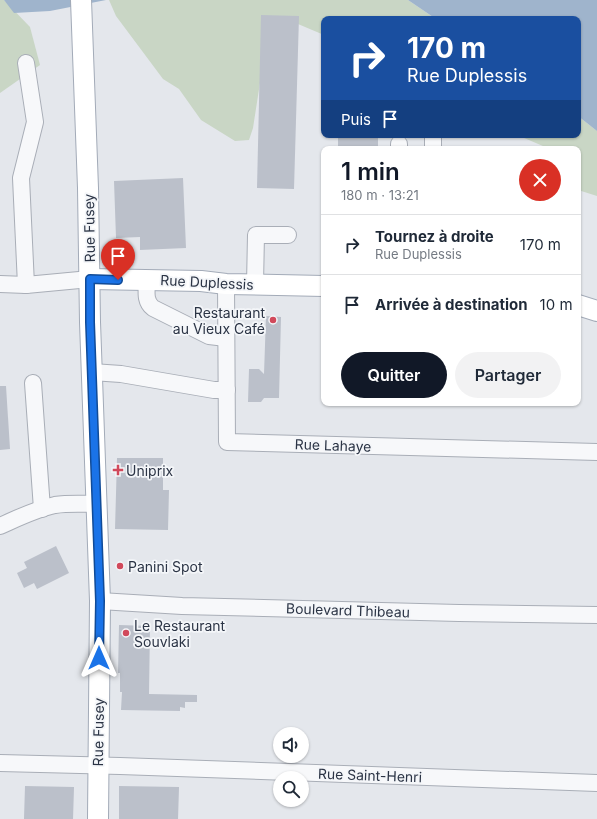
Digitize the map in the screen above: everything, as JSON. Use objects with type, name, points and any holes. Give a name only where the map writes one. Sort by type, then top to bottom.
[{"type":"main road","name":"Rue Fusey","points":[[81,0],[100,601],[98,819]]},
{"type":"main road","name":"Rue Duplessis","points":[[90,279],[201,281],[226,284],[321,286]]},
{"type":"main road","points":[[581,306],[597,311]]},
{"type":"street","points":[[26,63],[35,122],[21,178],[26,285]]},
{"type":"street","points":[[255,284],[256,235],[288,235]]},
{"type":"street","points":[[0,284],[26,285],[90,279]]},
{"type":"street","points":[[147,280],[147,299],[148,303],[153,308],[209,336],[226,338]]},
{"type":"street","name":"Rue Lahaye","points":[[226,284],[227,442],[597,452]]},
{"type":"street","points":[[92,372],[121,374],[214,390],[227,390]]},
{"type":"street","points":[[33,383],[42,509]]},
{"type":"street","points":[[0,526],[42,509],[67,504],[96,504]]},
{"type":"street","name":"Boulevard Thibeau","points":[[100,601],[144,602],[190,606],[452,613],[597,615]]},
{"type":"street","name":"Rue Saint-Henri","points":[[0,763],[98,765],[597,783]]},
{"type":"green space","points":[[0,0],[4,0],[30,27],[40,65],[0,93]]},
{"type":"green space","points":[[109,0],[408,0],[432,16],[321,16],[321,34],[298,24],[268,31],[253,128],[249,140],[235,141],[201,120],[179,89],[163,79],[116,16]]},
{"type":"green space","points":[[581,118],[597,131],[597,196],[581,191],[581,146],[543,146],[524,138],[581,138]]},
{"type":"water","points":[[4,0],[106,0],[50,11],[14,13]]},
{"type":"water","points":[[408,0],[597,0],[597,131],[581,118],[581,16],[432,16]]},
{"type":"building","points":[[261,15],[299,16],[294,189],[257,188]]},
{"type":"building","points":[[338,138],[378,138],[378,146],[338,146]]},
{"type":"building","points":[[183,178],[186,248],[140,250],[140,237],[116,238],[114,181]]},
{"type":"building","points":[[266,316],[281,317],[279,398],[264,398],[261,402],[248,402],[249,369],[259,369],[264,374]]},
{"type":"building","points":[[0,386],[6,386],[10,449],[0,450]]},
{"type":"building","points":[[117,458],[163,458],[163,490],[169,490],[168,530],[115,529]]},
{"type":"building","points":[[56,546],[69,573],[37,589],[34,583],[24,588],[17,573],[27,568],[24,562]]},
{"type":"building","points":[[119,625],[150,626],[149,694],[197,695],[197,702],[185,702],[185,708],[180,707],[180,711],[121,710],[122,692],[120,692],[120,673],[118,673]]},
{"type":"building","points":[[25,786],[74,787],[73,819],[24,819]]},
{"type":"building","points":[[119,786],[179,787],[178,819],[119,819]]},
{"type":"place","name":"Restaurant au Vieux Café","points":[[273,320]]},
{"type":"place","name":"Uniprix","points":[[118,470]]},
{"type":"place","name":"Panini Spot","points":[[120,566]]},
{"type":"place","name":"Le Restaurant Souvlaki","points":[[126,633]]},
{"type":"route","points":[[99,658],[100,601],[96,527],[90,279],[118,280]]}]
